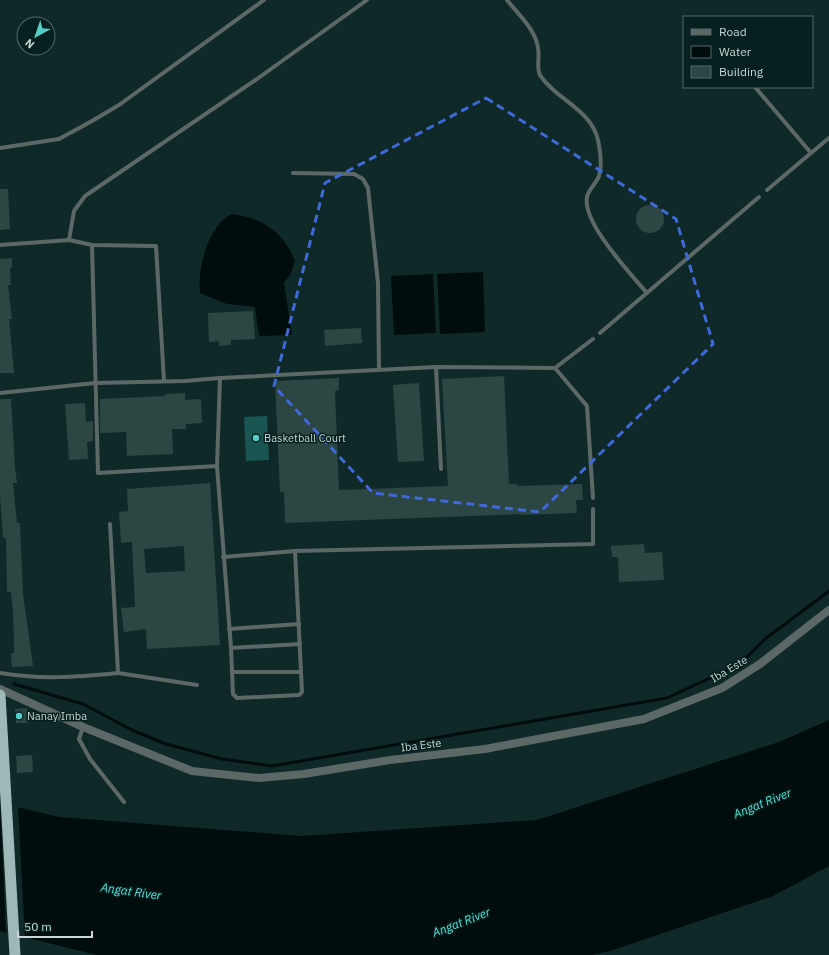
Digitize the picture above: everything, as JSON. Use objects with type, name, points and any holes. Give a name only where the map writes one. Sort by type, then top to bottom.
[{"type":"highway","points":[[0,695],[15,955]]},
{"type":"street","name":"Iba Este","points":[[0,689],[84,727],[192,771],[259,778],[304,774],[390,760],[485,748],[644,719],[722,688],[760,664],[829,610]]},
{"type":"lane","points":[[0,148],[43,143],[59,139],[92,121],[119,105],[264,0]]},
{"type":"lane","points":[[69,240],[74,211],[85,196],[257,79],[367,0]]},
{"type":"lane","points":[[507,0],[534,34],[538,47],[540,74],[550,86],[576,106],[590,124],[598,139],[599,176],[587,196],[587,204],[596,230],[612,252],[647,293]]},
{"type":"lane","points":[[756,88],[811,153]]},
{"type":"lane","points":[[767,190],[829,138]]},
{"type":"lane","points":[[293,173],[354,174],[363,179],[368,188],[378,283],[379,370]]},
{"type":"lane","points":[[600,333],[759,197]]},
{"type":"lane","points":[[0,245],[69,240],[92,245],[156,246],[164,381]]},
{"type":"lane","points":[[92,245],[98,473],[218,466]]},
{"type":"lane","points":[[0,393],[95,383],[185,381],[436,367],[555,368],[593,339]]},
{"type":"lane","points":[[436,367],[441,469]]},
{"type":"lane","points":[[555,368],[587,406],[593,498]]},
{"type":"lane","points":[[220,378],[218,466],[233,694],[237,698],[298,695],[302,692],[295,551]]},
{"type":"lane","points":[[223,558],[295,551],[593,544],[593,509]]},
{"type":"lane","points":[[110,524],[118,673]]},
{"type":"lane","points":[[229,629],[299,624]]},
{"type":"lane","points":[[231,648],[300,644]]},
{"type":"lane","points":[[232,672],[301,672]]},
{"type":"lane","points":[[0,673],[29,678],[55,678],[118,673],[197,684]]},
{"type":"lane","points":[[84,727],[79,739],[90,759],[124,802]]},
{"type":"highlighted area","points":[[486,98],[676,219],[713,344],[540,512],[373,493],[274,386],[325,183]]},
{"type":"shaded area","name":"Basketball Court","points":[[267,416],[269,460],[246,461],[244,417]]},
{"type":"water","points":[[231,214],[252,219],[270,228],[278,234],[290,251],[295,261],[291,273],[284,283],[292,335],[259,336],[255,307],[227,304],[200,293],[200,272],[202,260],[210,238],[223,220]]},
{"type":"water","points":[[483,272],[485,332],[440,334],[437,274]]},
{"type":"water","points":[[433,274],[436,333],[394,335],[391,276]]},
{"type":"water","name":"Angat River","points":[[829,720],[829,866],[773,896],[610,951],[591,955],[97,955],[0,931],[0,803],[59,817],[302,836],[537,820],[779,742]]},
{"type":"pier","points":[[0,801],[18,805],[25,939],[6,934]]},
{"type":"building","points":[[0,189],[8,189],[10,229],[0,230]]},
{"type":"building","points":[[650,205],[660,209],[664,219],[660,229],[650,233],[640,229],[636,219],[640,209]]},
{"type":"building","points":[[12,258],[12,268],[10,268],[11,285],[8,285],[12,319],[9,319],[14,373],[0,373],[0,259]]},
{"type":"building","points":[[253,311],[255,339],[231,340],[231,345],[219,346],[219,341],[209,342],[208,313]]},
{"type":"building","points":[[361,328],[362,343],[325,346],[324,330]]},
{"type":"building","points":[[504,376],[509,484],[517,484],[517,486],[582,484],[583,500],[576,500],[577,513],[285,523],[284,492],[280,492],[275,381],[339,378],[339,390],[335,391],[339,490],[448,486],[442,379]]},
{"type":"building","points":[[419,383],[424,461],[398,462],[393,385]]},
{"type":"building","points":[[185,393],[185,400],[201,399],[202,423],[186,424],[186,429],[172,429],[173,454],[127,456],[126,432],[100,433],[100,399],[165,396],[165,394]]},
{"type":"building","points":[[0,399],[11,399],[17,483],[13,483],[17,523],[20,523],[23,594],[33,666],[12,667],[11,653],[14,653],[13,613],[11,592],[7,592],[6,538],[3,538],[0,495]]},
{"type":"building","points":[[85,403],[86,422],[93,421],[93,441],[87,442],[88,459],[69,460],[65,404]]},
{"type":"building","points":[[210,483],[220,645],[147,649],[146,629],[124,632],[121,608],[135,607],[132,542],[121,543],[119,512],[128,511],[127,489]],"holes":[[[184,546],[185,571],[146,573],[144,549]]]},
{"type":"building","points":[[644,544],[645,553],[662,552],[664,580],[619,582],[618,557],[612,557],[611,546]]},
{"type":"building","points":[[27,708],[28,723],[16,723],[15,709]]},
{"type":"building","points":[[32,755],[33,772],[17,773],[16,756]]},
{"type":"waterway","points":[[14,684],[83,704],[132,730],[166,744],[222,759],[272,766],[667,698],[740,664],[765,639],[829,591]]},
{"type":"place","name":"Basketball Court","points":[[256,438]]},
{"type":"place","name":"Nanay Imba","points":[[19,716]]}]
